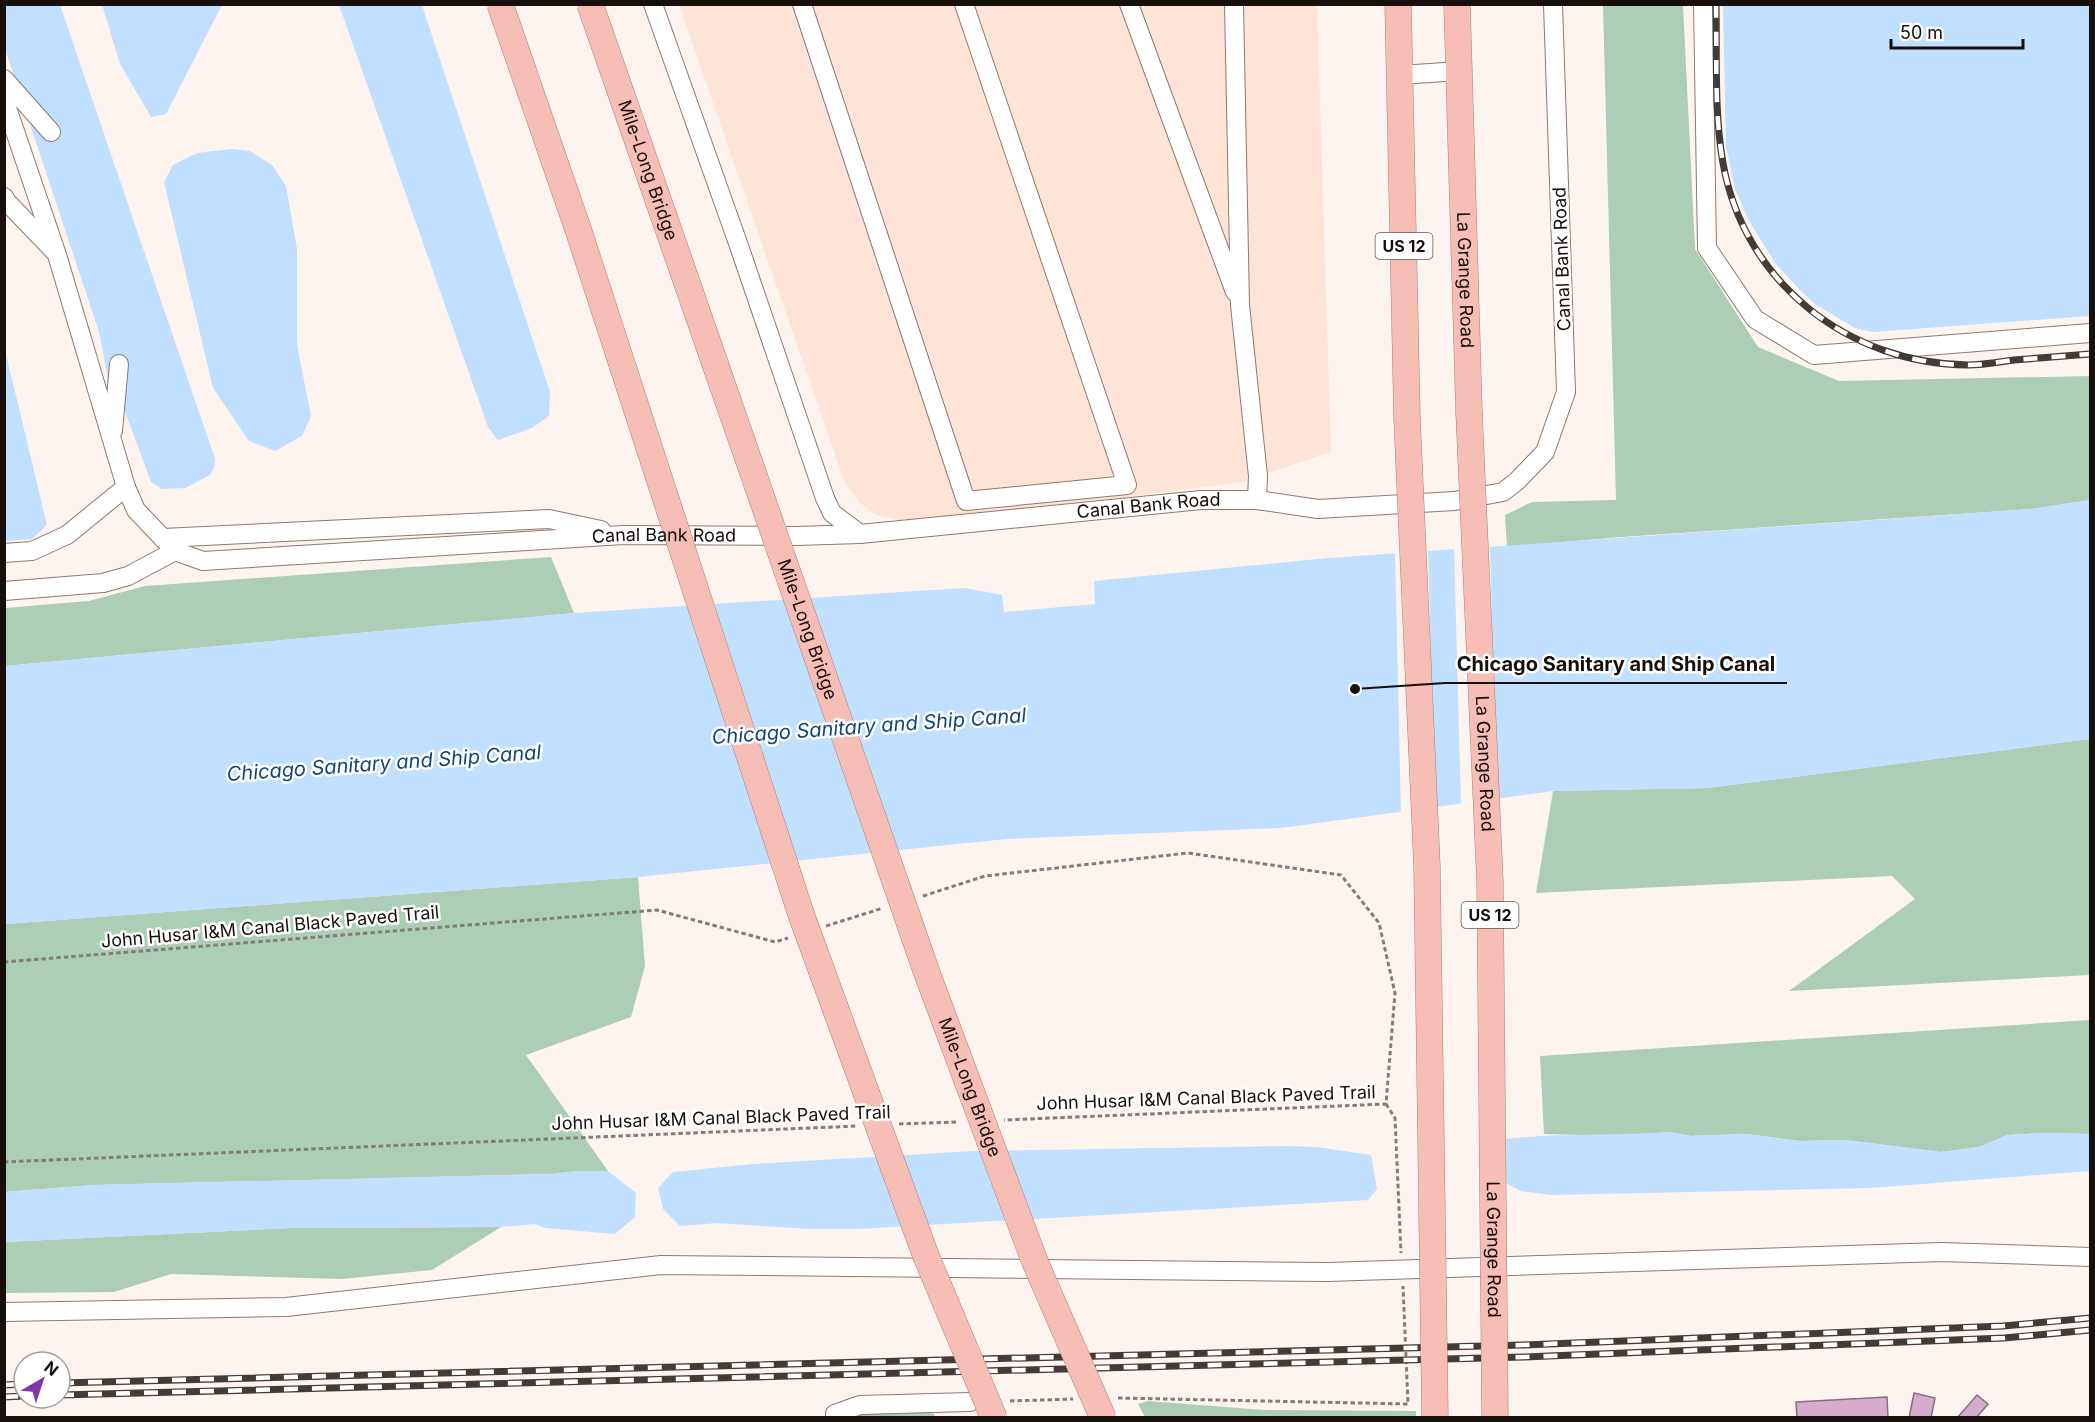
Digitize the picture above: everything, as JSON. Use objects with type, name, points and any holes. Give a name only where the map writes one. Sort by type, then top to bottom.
[{"type":"highway","points":[[500,4],[581,240],[802,917],[926,1256],[1000,1409]]},
{"type":"highway","name":"Mile-Long Bridge","points":[[590,4],[928,976],[1035,1262],[1107,1408]]},
{"type":"highway","name":"US 12","points":[[1398,4],[1407,418],[1427,867],[1435,1418]]},
{"type":"highway","name":"La Grange Road","points":[[1457,4],[1469,412],[1490,882],[1495,1418]]},
{"type":"lane","points":[[653,4],[825,498],[832,513],[860,534]]},
{"type":"lane","points":[[802,4],[966,501],[1127,485],[964,4]]},
{"type":"lane","points":[[1129,4],[1240,305]]},
{"type":"lane","points":[[1234,4],[1240,305],[1258,476],[1257,500]]},
{"type":"lane","name":"Canal Bank Road","points":[[169,545],[202,561],[623,535],[860,534],[1202,500],[1257,500],[1318,508],[1454,501],[1503,492],[1545,452],[1566,392],[1553,4]]},
{"type":"lane","points":[[1704,4],[1707,248],[1755,319],[1814,355],[2091,333]]},
{"type":"lane","points":[[1401,75],[1459,71]]},
{"type":"lane","points":[[4,79],[51,132]]},
{"type":"lane","points":[[4,99],[57,255],[126,487],[136,510],[169,545]]},
{"type":"lane","points":[[4,197],[57,255]]},
{"type":"lane","points":[[112,440],[119,364]]},
{"type":"lane","points":[[4,553],[32,550],[67,534],[126,487]]},
{"type":"lane","points":[[4,591],[103,584],[128,576],[169,545],[549,519],[623,535]]},
{"type":"lane","points":[[4,1312],[286,1307],[661,1265],[1328,1272],[1942,1252],[2091,1257]]},
{"type":"lane","points":[[835,1418],[835,1414],[860,1405],[969,1402]]},
{"type":"path","name":"John Husar I&M Canal Black Paved Trail","points":[[919,897],[985,876],[1188,853],[1341,875],[1379,923],[1395,993],[1386,1104],[993,1120]]},
{"type":"path","points":[[819,928],[886,908]]},
{"type":"path","name":"John Husar I&M Canal Black Paved Trail","points":[[4,962],[657,910],[775,942],[797,935]]},
{"type":"path","points":[[1107,1408],[1147,1398],[1407,1404],[1395,1118],[1386,1104]]},
{"type":"path","name":"John Husar I&M Canal Black Paved Trail","points":[[898,1124],[969,1121]]},
{"type":"path","name":"John Husar I&M Canal Black Paved Trail","points":[[4,1162],[862,1126]]},
{"type":"path","points":[[1000,1409],[1076,1399]]},
{"type":"shaded area","points":[[679,5],[1317,5],[1331,452],[1242,482],[1081,503],[898,520],[876,515],[860,503],[845,483]]},
{"type":"green space","points":[[1603,5],[1683,5],[1695,249],[1758,347],[1839,381],[2090,376],[2090,500],[2032,509],[1507,547],[1505,515],[1532,502],[1616,500]]},
{"type":"green space","points":[[551,557],[574,613],[5,666],[5,608],[89,601],[145,586]]},
{"type":"green space","points":[[2090,739],[2090,975],[1789,991],[1915,899],[1892,876],[1536,893],[1553,791],[1708,788]]},
{"type":"green space","points":[[638,877],[645,966],[631,1017],[526,1055],[608,1171],[94,1185],[5,1192],[5,924]]},
{"type":"green space","points":[[2090,1020],[2090,1134],[2008,1135],[1979,1147],[1941,1152],[1845,1140],[1799,1141],[1746,1134],[1691,1136],[1670,1132],[1619,1136],[1544,1134],[1540,1056]]},
{"type":"green space","points":[[501,1227],[432,1270],[342,1279],[171,1274],[114,1292],[5,1293],[4,1242],[290,1228]]},
{"type":"green space","points":[[1148,1401],[1264,1410],[1416,1411],[1416,1417],[1145,1417],[1138,1404]]},
{"type":"green space","points":[[864,1409],[933,1413],[936,1417],[850,1418]]},
{"type":"water","points":[[4,5],[60,5],[215,459],[210,475],[185,488],[162,489],[151,482],[123,406],[111,394],[99,332],[5,49]]},
{"type":"water","points":[[102,5],[222,5],[166,114],[151,117],[120,64]]},
{"type":"water","points":[[339,5],[422,5],[550,392],[549,416],[532,428],[498,440],[488,427]]},
{"type":"water","points":[[1723,5],[2090,5],[2090,316],[1872,332],[1855,328],[1816,305],[1775,263],[1748,219],[1735,189],[1726,146]]},
{"type":"water","points":[[232,149],[250,151],[272,165],[286,186],[297,249],[297,345],[311,416],[302,436],[275,451],[249,441],[213,388],[164,182],[173,165],[197,153]]},
{"type":"water","points":[[5,350],[47,525],[32,539],[5,541]]},
{"type":"water","points":[[2090,500],[2090,739],[1708,788],[1553,791],[1281,828],[1006,839],[638,877],[5,924],[5,666],[574,613],[964,588],[1002,595],[1004,612],[1095,604],[1094,581],[1329,558],[2032,509]]},
{"type":"water","points":[[1670,1132],[1691,1136],[1746,1134],[1799,1141],[1845,1140],[1941,1152],[1979,1147],[2008,1135],[2090,1134],[2090,1171],[1871,1188],[1552,1195],[1521,1191],[1483,1171],[1504,1139]]},
{"type":"water","points":[[1316,1147],[1371,1155],[1377,1189],[1368,1200],[857,1229],[809,1229],[718,1223],[680,1226],[663,1209],[658,1188],[673,1172],[753,1164],[975,1151]]},
{"type":"water","points":[[608,1171],[636,1193],[635,1217],[615,1234],[545,1228],[535,1224],[501,1227],[290,1228],[5,1242],[5,1192],[94,1185],[552,1174]]},
{"type":"pier","points":[[1490,545],[1496,802],[1461,806],[1454,547]]},
{"type":"pier","points":[[1428,549],[1435,810],[1401,815],[1395,551]]},
{"type":"building","points":[[1914,1393],[1935,1398],[1931,1418],[1909,1418]]},
{"type":"building","points":[[1977,1395],[1988,1404],[1976,1418],[1957,1418]]},
{"type":"building","points":[[1887,1397],[1888,1418],[1797,1418],[1796,1402]]},
{"type":"railway","points":[[1716,4],[1718,124],[1723,163],[1735,206],[1753,245],[1778,279],[1809,309],[1844,332],[1882,350],[1924,361],[1974,365],[2090,354]]},
{"type":"railway","points":[[72,1383],[1522,1345],[2003,1326],[2090,1318]]},
{"type":"railway","points":[[72,1395],[1523,1357],[2004,1338],[2090,1330]]},
{"type":"railway","points":[[4,1385],[12,1385]]},
{"type":"railway","points":[[4,1397],[12,1397]]},
{"type":"place","name":"Chicago Sanitary and Ship Canal","points":[[1355,689]]}]
